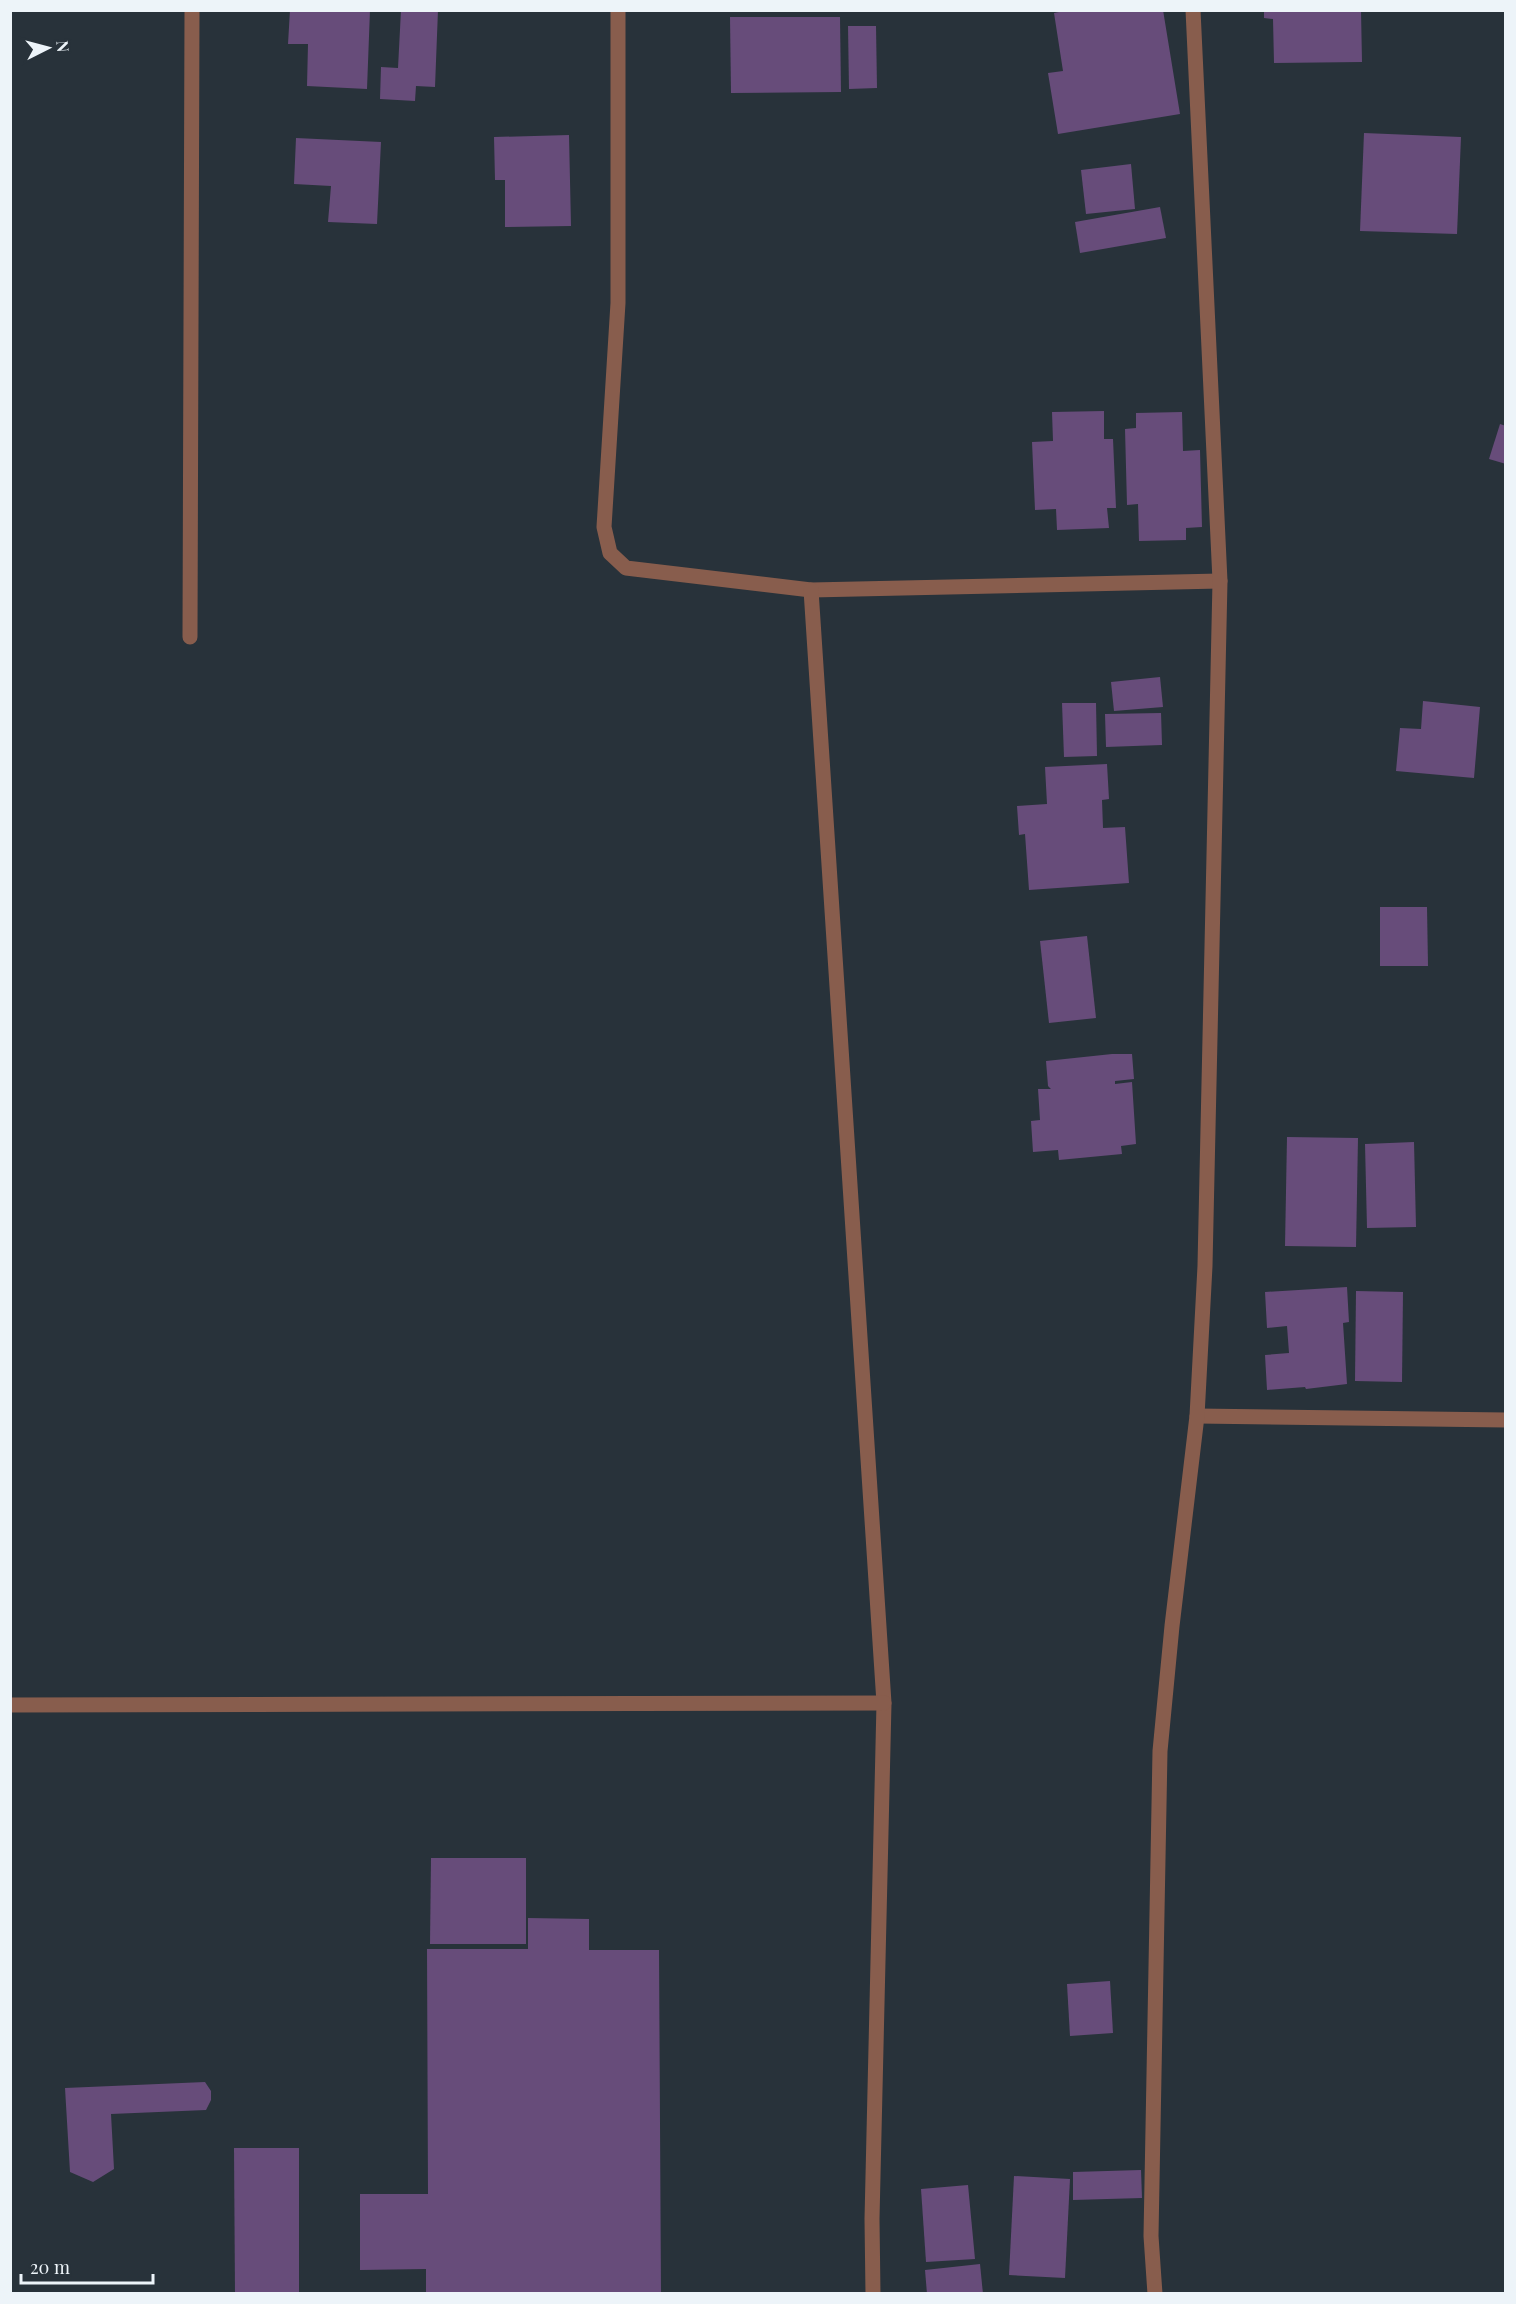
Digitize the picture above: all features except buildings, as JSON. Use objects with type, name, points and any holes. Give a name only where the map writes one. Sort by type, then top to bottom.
[{"type":"street","points":[[190,637],[192,10]]},
{"type":"street","points":[[618,10],[618,303],[604,526],[610,553],[626,568],[811,590],[1220,581]]},
{"type":"street","points":[[1155,2294],[1151,2236],[1160,1752],[1172,1626],[1197,1416],[1205,1266],[1220,581],[1193,10]]},
{"type":"street","points":[[811,590],[884,1703],[872,2219],[873,2294]]},
{"type":"street","points":[[1197,1416],[1506,1420]]},
{"type":"street","points":[[10,1705],[884,1703]]}]
